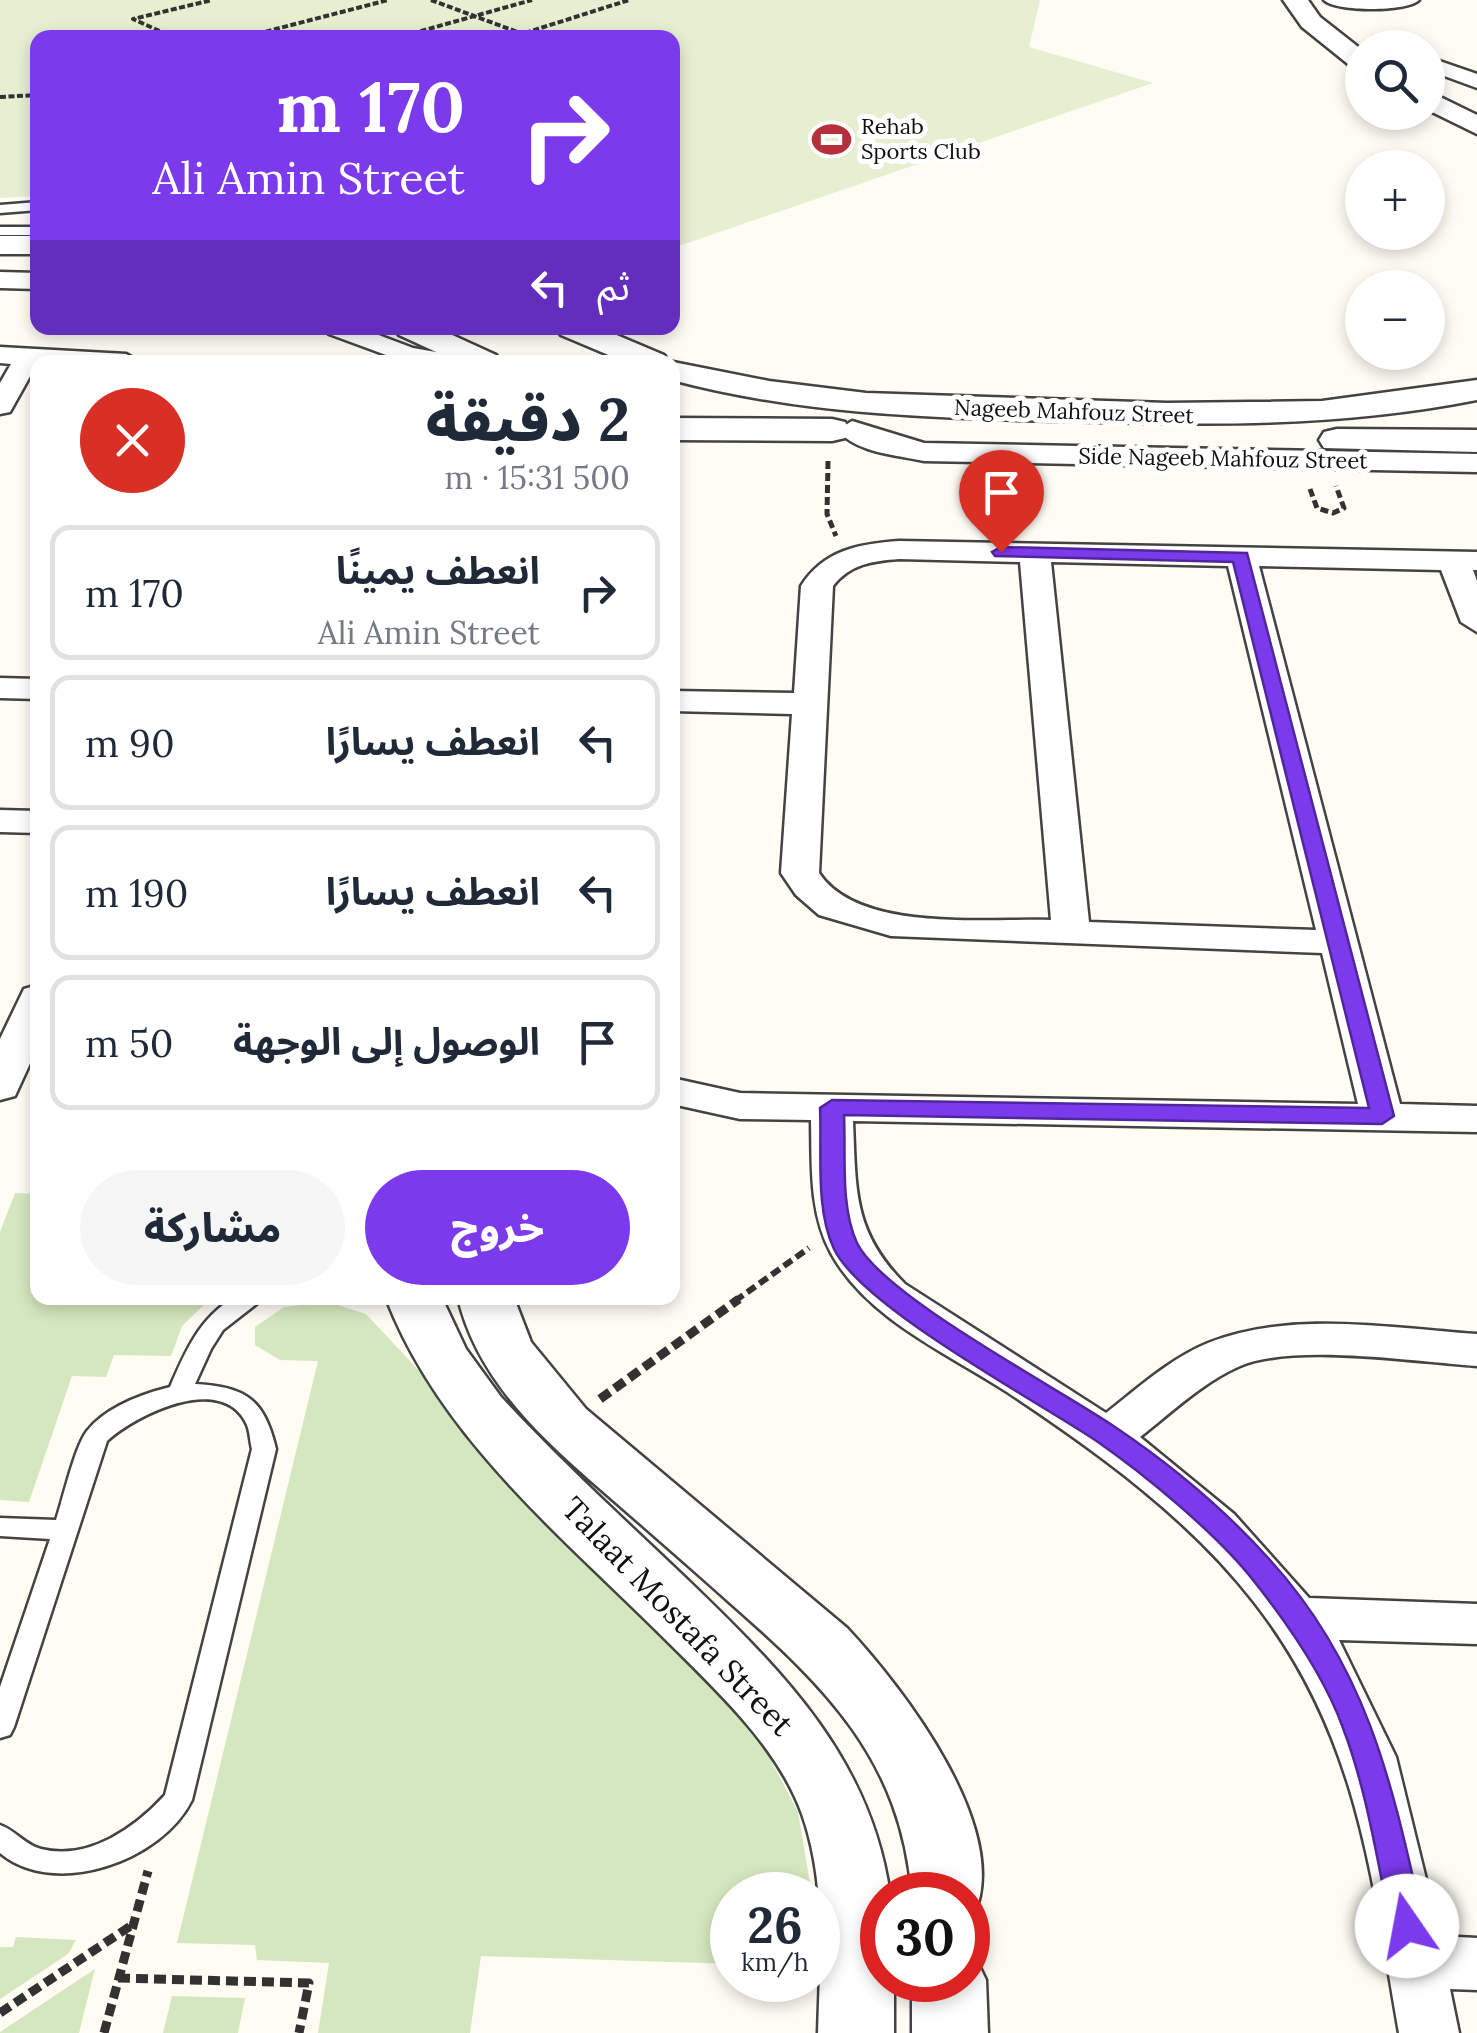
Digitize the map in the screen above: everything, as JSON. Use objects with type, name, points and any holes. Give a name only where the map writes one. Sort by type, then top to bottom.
[{"type":"street","points":[[1295,0],[1311,22],[1345,49]]},
{"type":"street","points":[[1336,0],[1406,0]]},
{"type":"street","points":[[1364,30],[1358,24],[1359,11],[1369,1]]},
{"type":"street","points":[[1445,70],[1477,82]]},
{"type":"street","points":[[1445,81],[1477,99]]},
{"type":"street","points":[[1445,108],[1477,126]]},
{"type":"street","points":[[0,244],[30,245]]},
{"type":"street","points":[[0,266],[30,266]]},
{"type":"street","points":[[0,280],[30,280]]},
{"type":"street","points":[[356,335],[406,355]]},
{"type":"street","points":[[426,335],[469,355]]},
{"type":"street","points":[[588,335],[636,355]]},
{"type":"street","points":[[0,355],[30,355]]},
{"type":"street","points":[[0,406],[30,355]]},
{"type":"street","name":"Nageeb Mahfouz Street","points":[[680,373],[740,388],[830,402],[1260,416],[1379,409],[1477,390]]},
{"type":"street","points":[[680,377],[715,402],[710,417],[680,429]]},
{"type":"street","name":"Nageeb Mahfouz Street","points":[[680,431],[841,430],[1477,441]]},
{"type":"street","name":"Side Nageeb Mahfouz Street","points":[[841,430],[924,452],[1477,462]]},
{"type":"street","points":[[1338,942],[877,924],[825,904],[800,872],[816,586],[822,574],[853,556],[899,550],[1465,561],[1477,622]]},
{"type":"street","points":[[1035,553],[1071,933]]},
{"type":"street","points":[[1241,556],[1382,1116]]},
{"type":"street","points":[[0,688],[30,688]]},
{"type":"street","points":[[680,701],[810,704]]},
{"type":"street","points":[[0,821],[30,822]]},
{"type":"street","points":[[0,1087],[23,1006]]},
{"type":"street","points":[[680,1092],[740,1106]]},
{"type":"street","points":[[680,1117],[740,1106],[1477,1119]]},
{"type":"street","points":[[832,1108],[838,1227],[856,1262],[889,1295],[1108,1436],[1220,1528],[1299,1618],[1358,1726],[1377,1785],[1428,2033]]},
{"type":"street","name":"Talaat Mostafa Street","points":[[488,1305],[501,1343],[527,1382],[565,1424],[824,1646],[855,1678],[906,1752],[938,1836],[944,1872]]},
{"type":"street","name":"Talaat Mostafa Street","points":[[408,1306],[446,1368],[489,1426],[763,1694],[818,1772],[838,1816],[851,1864],[856,1913],[856,2033]]},
{"type":"street","points":[[1108,1436],[1206,1365],[1246,1347],[1294,1343],[1477,1350]]},
{"type":"street","points":[[1299,1618],[1477,1624]]},
{"type":"street","points":[[1415,1961],[1477,1964]]},
{"type":"street","points":[[949,2002],[950,2033]]},
{"type":"lane","points":[[0,210],[30,207]]},
{"type":"lane","points":[[0,231],[30,231]]},
{"type":"lane","points":[[180,1392],[208,1331],[240,1305]]},
{"type":"lane","points":[[0,1727],[89,1453],[108,1424],[140,1402],[180,1392],[219,1395],[248,1410],[263,1435],[264,1450],[187,1777],[178,1800],[161,1822],[112,1853],[83,1860],[28,1856],[0,1838]]},
{"type":"lane","points":[[0,1527],[64,1530]]},
{"type":"path","points":[[158,30],[133,19],[212,0]]},
{"type":"path","points":[[271,30],[388,0]]},
{"type":"path","points":[[431,0],[512,30]]},
{"type":"path","points":[[424,30],[532,0]]},
{"type":"path","points":[[535,30],[629,0]]},
{"type":"path","points":[[0,97],[30,94]]},
{"type":"path","points":[[841,430],[827,514],[836,536],[853,556]]},
{"type":"path","points":[[565,1424],[838,1227]]},
{"type":"path","points":[[104,2033],[161,1822]]},
{"type":"path","points":[[0,2013],[133,1924]]},
{"type":"path","points":[[118,1978],[309,1983],[300,2033]]},
{"type":"green space","name":"Rehab Sports Club","points":[[0,0],[1040,0],[1029,47],[1153,83],[680,246],[680,30],[30,30],[30,196],[0,198]]},
{"type":"green space","points":[[15,1193],[30,1194],[30,1305],[204,1305],[182,1326],[171,1356],[114,1355],[106,1377],[72,1376],[29,1502],[0,1500],[0,1232]]},
{"type":"green space","points":[[338,1305],[366,1314],[755,1730],[798,1812],[808,1872],[710,1872],[710,1963],[481,1956],[470,2033],[318,2033],[329,1963],[257,1960],[255,1945],[177,1943],[318,1361],[280,1360],[255,1345],[255,1327],[284,1307]]},
{"type":"green space","points":[[16,1937],[76,1940],[68,1954],[0,1999],[0,1947],[13,1947]]},
{"type":"green space","points":[[95,1969],[79,2033],[0,2033],[0,2032]]},
{"type":"green space","points":[[172,1996],[245,1998],[238,2033],[163,2033]]},
{"type":"place","name":"Rehab Sports Club","points":[[831,139]]},
{"type":"route","points":[[1001,552],[1241,556],[1382,1116],[832,1108],[838,1227],[848,1251],[865,1274],[889,1295],[1108,1436],[1220,1528],[1262,1570],[1299,1618],[1331,1670],[1358,1726],[1377,1785],[1407,1926]]}]
